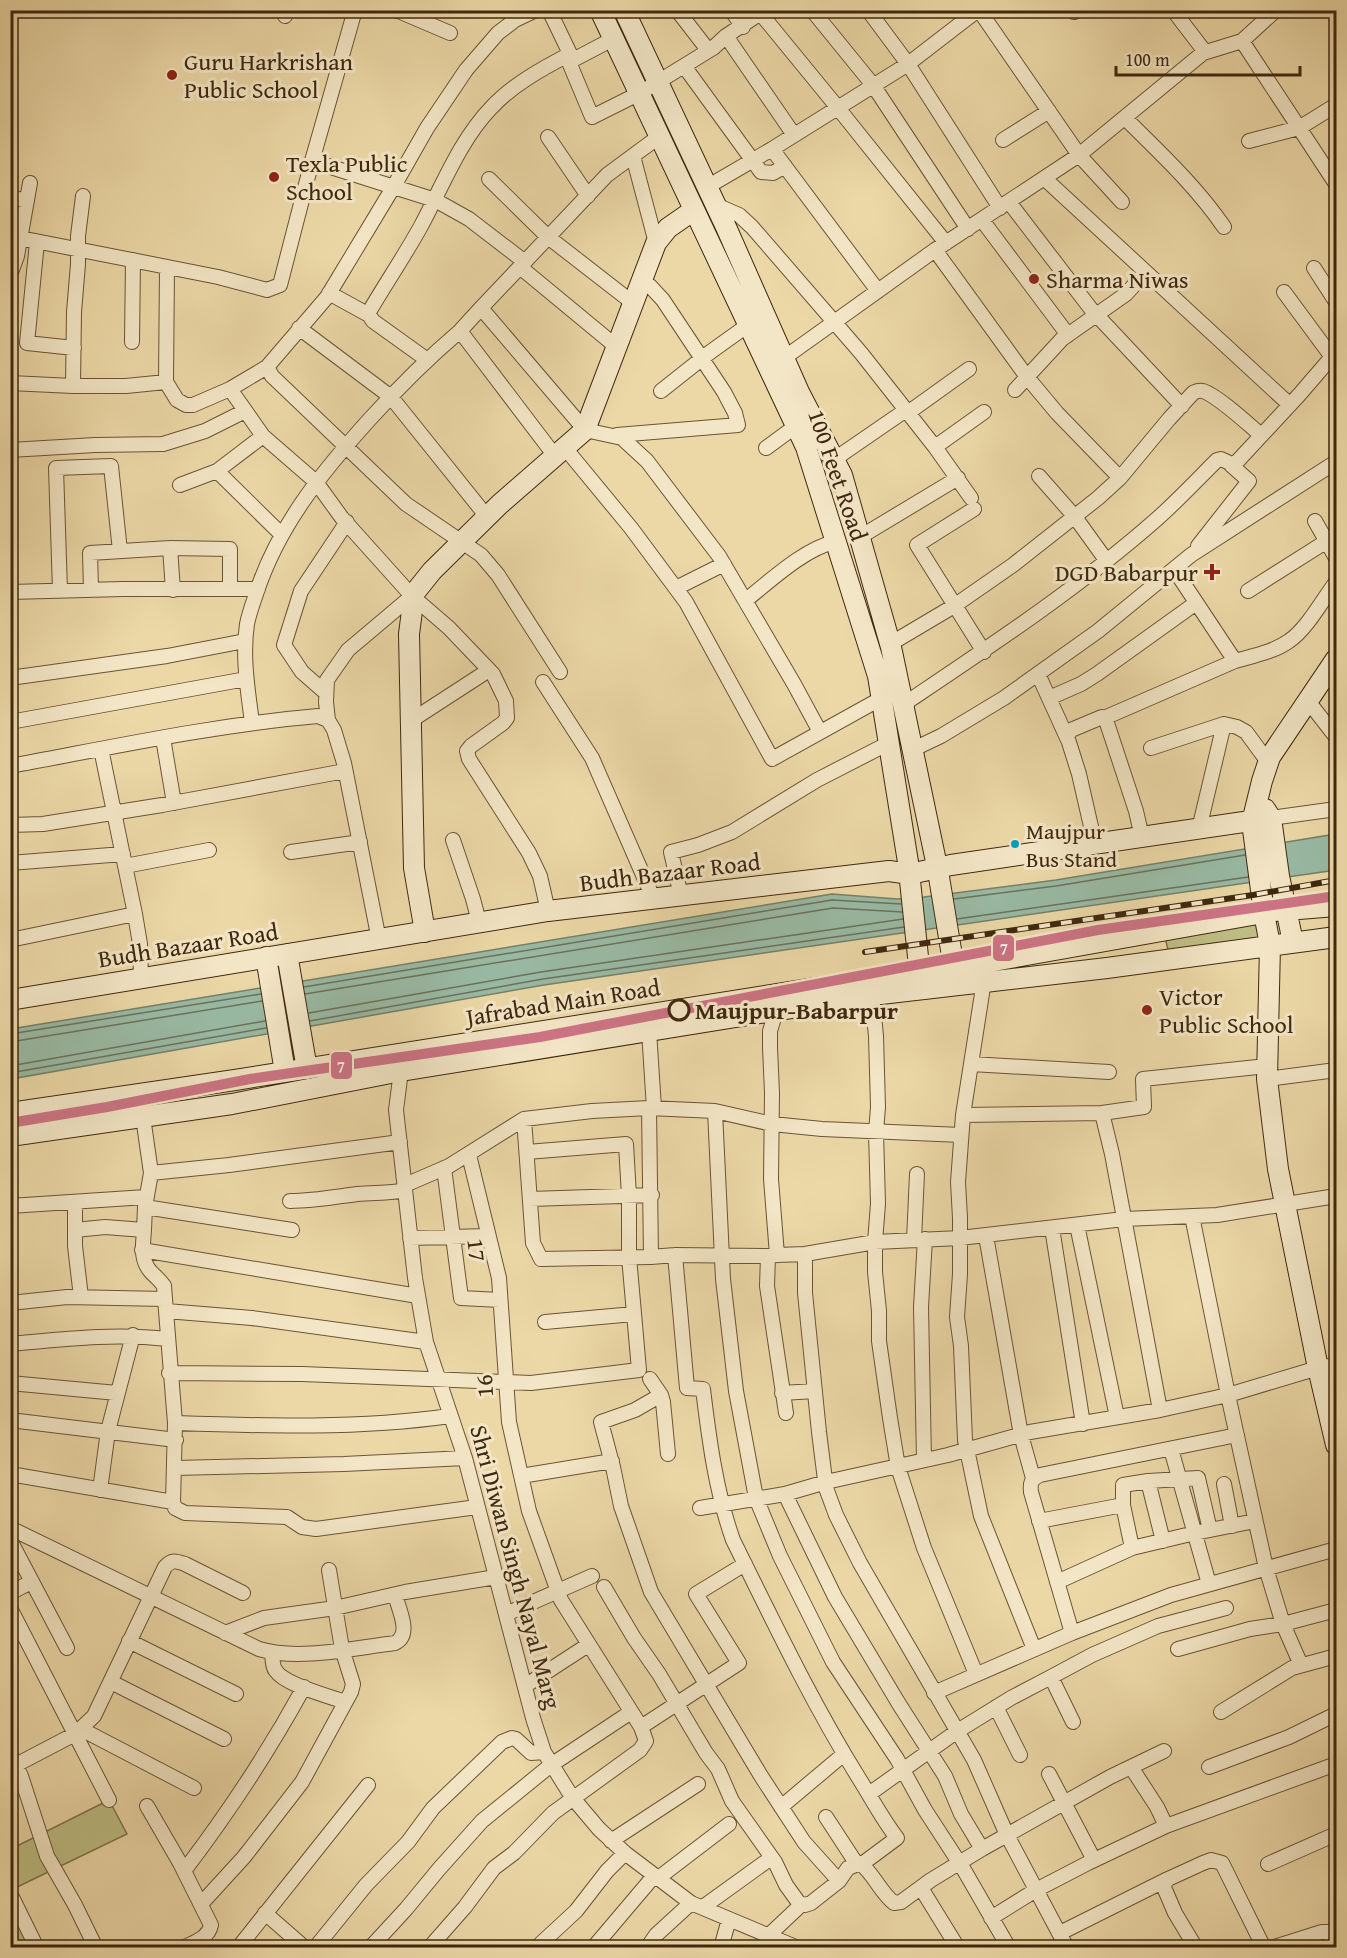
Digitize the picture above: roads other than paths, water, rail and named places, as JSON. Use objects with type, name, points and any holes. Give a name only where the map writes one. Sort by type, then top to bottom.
[{"type":"main road","name":"100 Feet Road","points":[[600,10],[806,447],[878,676],[910,874],[921,982]]},
{"type":"main road","name":"100 Feet Road","points":[[624,10],[716,205],[799,392],[842,475],[890,644],[904,707],[938,868],[953,977]]},
{"type":"main road","points":[[425,932],[414,868],[409,634],[412,596],[432,571],[500,504],[585,430],[656,243],[668,228],[694,210]]},
{"type":"main road","points":[[1336,659],[1278,743],[1268,762],[1258,800],[1265,848],[1259,880],[1270,945],[1267,1072],[1278,1169],[1284,1203],[1327,1366],[1336,1445]]},
{"type":"main road","name":"Budh Bazaar Road","points":[[10,1000],[548,911],[889,871],[910,874],[1262,820]]},
{"type":"main road","points":[[1265,848],[1279,876],[1293,942]]},
{"type":"main road","name":"Jafrabad Main Road","points":[[10,1136],[232,1104],[401,1071],[872,995],[921,982],[1264,913],[1336,906]]},
{"type":"main road","name":"Jafrabad Main Road","points":[[953,977],[984,981],[1107,968],[1336,937]]},
{"type":"main road","points":[[287,954],[307,1069]]},
{"type":"main road","points":[[266,957],[285,1072]]},
{"type":"main road","name":"Jafrabad Main Road","points":[[10,1113],[307,1069],[885,977],[921,982]]},
{"type":"street","points":[[15,237],[167,267],[267,290],[280,285],[355,10]]},
{"type":"street","points":[[396,10],[417,14],[450,33]]},
{"type":"street","points":[[167,267],[166,382],[177,400],[186,405],[193,405],[230,389],[267,367],[329,293],[427,128],[466,70],[513,15],[536,10]]},
{"type":"street","points":[[549,10],[572,57]]},
{"type":"street","points":[[677,10],[708,50]]},
{"type":"street","points":[[731,10],[743,27]]},
{"type":"street","points":[[812,10],[873,85],[968,229]]},
{"type":"street","points":[[868,10],[908,64],[1004,205],[1097,315],[1182,406]]},
{"type":"street","points":[[707,187],[908,64],[979,10],[1079,155],[1122,202]]},
{"type":"street","points":[[1071,10],[1073,12],[1078,10]]},
{"type":"street","points":[[1173,10],[1202,48],[1203,53]]},
{"type":"street","points":[[784,358],[940,247],[1079,155],[1203,53],[1242,41],[1276,10]]},
{"type":"street","points":[[572,57],[569,62],[592,117],[640,93],[684,66],[763,12],[838,108],[940,247],[1027,377],[1057,413],[1120,478]]},
{"type":"street","points":[[726,36],[795,135]]},
{"type":"street","points":[[369,315],[461,150],[492,106],[535,74],[613,39]]},
{"type":"street","points":[[1242,41],[1336,184]]},
{"type":"street","points":[[684,66],[761,172],[773,173],[785,166]]},
{"type":"street","points":[[1250,141],[1299,128],[1336,105]]},
{"type":"street","points":[[1003,140],[1049,111]]},
{"type":"street","points":[[1125,118],[1208,204],[1224,227]]},
{"type":"street","points":[[548,137],[588,196]]},
{"type":"street","points":[[252,723],[244,657],[247,621],[268,560],[281,534],[316,482],[426,359],[460,331],[607,175],[661,138]]},
{"type":"street","points":[[772,149],[878,291]]},
{"type":"street","points":[[633,156],[656,243]]},
{"type":"street","points":[[312,161],[435,200],[470,219],[618,348]]},
{"type":"street","points":[[1044,178],[1290,405]]},
{"type":"street","points":[[489,179],[548,237],[633,303]]},
{"type":"street","points":[[10,275],[15,237],[27,201],[30,183]]},
{"type":"street","points":[[73,386],[78,236],[84,196]]},
{"type":"street","points":[[10,197],[27,201]]},
{"type":"street","points":[[716,205],[739,215],[752,227],[835,322],[908,411],[958,478],[973,503],[917,545],[984,652]]},
{"type":"street","points":[[982,220],[1068,334]]},
{"type":"street","points":[[37,242],[27,343],[74,348]]},
{"type":"street","points":[[132,342],[133,260]]},
{"type":"street","points":[[1314,268],[1336,302]]},
{"type":"street","points":[[1015,390],[1068,334],[1126,294],[1145,273]]},
{"type":"street","points":[[481,308],[585,430],[615,435],[738,425],[735,413],[724,392],[702,358],[657,292],[642,282]]},
{"type":"street","points":[[1231,465],[1290,405],[1334,355],[1284,292]]},
{"type":"street","points":[[329,293],[369,315],[379,326],[426,359]]},
{"type":"street","points":[[661,392],[702,358],[748,325]]},
{"type":"street","points":[[299,328],[391,397],[488,518]]},
{"type":"street","points":[[460,331],[560,452],[625,520],[676,588],[772,759],[882,698]]},
{"type":"street","points":[[267,367],[272,376],[406,504],[481,555],[498,575],[560,672]]},
{"type":"street","points":[[835,461],[842,454],[969,369]]},
{"type":"street","points":[[10,383],[126,386],[166,382]]},
{"type":"street","points":[[230,389],[263,436],[316,482],[342,518],[412,596],[449,628],[489,670],[506,701],[507,718],[467,751],[469,759],[529,853],[540,876],[548,911]]},
{"type":"street","points":[[890,644],[954,606],[1013,565],[1075,517],[1120,478],[1193,393],[1203,391],[1261,435]]},
{"type":"street","points":[[10,450],[111,444],[163,444],[205,431],[245,411]]},
{"type":"street","points":[[935,447],[984,412]]},
{"type":"street","points":[[766,448],[796,426]]},
{"type":"street","points":[[615,435],[630,443],[647,461],[724,564],[820,732]]},
{"type":"street","points":[[180,486],[217,471],[263,436]]},
{"type":"street","points":[[904,707],[910,700],[984,652],[1106,560],[1181,497],[1216,460],[1221,459],[1249,481],[1191,555]]},
{"type":"street","points":[[912,747],[920,747],[941,736],[1038,674],[1098,632],[1191,555],[1336,462]]},
{"type":"street","points":[[60,591],[56,468],[111,466],[120,551]]},
{"type":"street","points":[[217,471],[281,534]]},
{"type":"street","points":[[1040,476],[1075,517],[1106,560]]},
{"type":"street","points":[[860,537],[958,478]]},
{"type":"street","points":[[1315,521],[1336,558]]},
{"type":"street","points":[[326,693],[302,672],[284,645],[301,591],[347,522]]},
{"type":"street","points":[[1248,591],[1327,541]]},
{"type":"street","points":[[746,600],[780,572],[811,552],[835,542]]},
{"type":"street","points":[[91,589],[90,553],[170,548],[230,549],[230,589]]},
{"type":"street","points":[[170,548],[173,590]]},
{"type":"street","points":[[676,588],[724,564]]},
{"type":"street","points":[[1174,569],[1235,661]]},
{"type":"street","points":[[1068,741],[1069,732],[1235,661],[1288,642],[1304,625],[1336,582]]},
{"type":"street","points":[[10,592],[91,589],[258,589]]},
{"type":"street","points":[[379,940],[345,771],[334,730],[328,720],[327,680],[348,650],[412,596]]},
{"type":"street","points":[[1049,698],[1097,674],[1196,603]]},
{"type":"street","points":[[10,678],[167,656],[245,641]]},
{"type":"street","points":[[412,720],[489,670]]},
{"type":"street","points":[[1038,674],[1068,741],[1079,774],[1095,844]]},
{"type":"street","points":[[10,722],[246,679]]},
{"type":"street","points":[[543,682],[592,758],[654,900]]},
{"type":"street","points":[[1308,700],[1336,737]]},
{"type":"street","points":[[10,766],[252,723],[318,716],[328,720]]},
{"type":"street","points":[[1104,718],[1119,757],[1142,837]]},
{"type":"street","points":[[1150,748],[1224,724],[1246,732],[1268,762]]},
{"type":"street","points":[[1199,829],[1224,724]]},
{"type":"street","points":[[163,738],[174,802]]},
{"type":"street","points":[[681,896],[671,852],[732,832],[817,780],[889,743]]},
{"type":"street","points":[[101,749],[135,914],[140,944],[141,978]]},
{"type":"street","points":[[10,825],[43,824],[345,771]]},
{"type":"street","name":"Budh Bazaar Road","points":[[1262,820],[1336,809]]},
{"type":"street","points":[[453,840],[473,898],[478,922]]},
{"type":"street","points":[[291,852],[360,842]]},
{"type":"street","points":[[10,863],[124,860],[209,850]]},
{"type":"street","points":[[10,940],[135,914]]},
{"type":"street","points":[[984,981],[963,1115],[958,1182],[960,1238],[957,1317],[961,1346],[966,1448],[981,1516],[1034,1650]]},
{"type":"street","points":[[872,995],[876,1036],[878,1107],[876,1132],[878,1204],[875,1242],[880,1352],[898,1467],[924,1548],[976,1674]]},
{"type":"street","points":[[776,1011],[770,1031],[772,1255],[767,1286],[786,1413]]},
{"type":"street","points":[[649,1031],[652,1108],[651,1257]]},
{"type":"street","points":[[971,1064],[1109,1072]]},
{"type":"street","points":[[963,1115],[1102,1113],[1144,1107],[1143,1078],[1336,1070]]},
{"type":"street","name":"Shri Diwan Singh Nayal Marg","points":[[401,1071],[396,1110],[410,1238],[426,1342],[465,1458],[525,1686],[548,1758],[572,1797],[611,1841],[656,1877],[697,1905],[729,1919],[767,1941],[798,1947]]},
{"type":"street","points":[[290,1201],[315,1201],[359,1194],[394,1193],[469,1155],[524,1119],[592,1111],[652,1108],[715,1111],[772,1124],[876,1132],[961,1135]]},
{"type":"street","points":[[715,1111],[723,1279],[736,1391],[756,1498],[780,1556],[833,1662],[904,1770],[925,1810],[1009,1947]]},
{"type":"street","points":[[1102,1113],[1160,1410]]},
{"type":"street","points":[[143,1117],[151,1173],[142,1250],[145,1264],[164,1286],[176,1440],[173,1502],[175,1508],[185,1513],[287,1517],[302,1527],[316,1529],[477,1507]]},
{"type":"street","points":[[524,1119],[533,1244],[542,1259],[805,1254],[875,1242],[986,1236],[1124,1219],[1217,1215],[1336,1196]]},
{"type":"street","points":[[151,1173],[400,1142]]},
{"type":"street","points":[[170,1373],[302,1374],[506,1382],[550,1381],[639,1370],[629,1257],[626,1144],[527,1152]]},
{"type":"street","name":"16","points":[[469,1155],[499,1278],[510,1422],[529,1511],[557,1592],[641,1727]]},
{"type":"street","name":"17","points":[[444,1168],[461,1298],[500,1300]]},
{"type":"street","points":[[917,1174],[924,1460]]},
{"type":"street","points":[[530,1200],[651,1195]]},
{"type":"street","points":[[75,1202],[76,1271],[81,1297]]},
{"type":"street","points":[[10,1206],[75,1202],[146,1202],[292,1230]]},
{"type":"street","points":[[1192,1216],[1266,1568],[1283,1624],[1301,1665]]},
{"type":"street","points":[[1077,1225],[1117,1417]]},
{"type":"street","points":[[75,1230],[105,1227],[144,1230]]},
{"type":"street","points":[[1052,1228],[1083,1424]]},
{"type":"street","points":[[410,1238],[488,1236]]},
{"type":"street","points":[[986,1236],[1021,1435],[1033,1478]]},
{"type":"street","points":[[142,1250],[418,1296]]},
{"type":"street","points":[[805,1254],[805,1293],[815,1391],[826,1482],[836,1515],[849,1544],[987,1787],[1007,1835],[1067,1947]]},
{"type":"street","points":[[604,1587],[718,1769],[732,1801],[775,1862],[786,1885],[799,1903],[811,1904],[839,1881],[848,1868],[859,1864],[897,1838],[844,1754],[795,1666],[733,1540],[711,1451],[703,1389],[687,1388],[675,1255]]},
{"type":"street","points":[[10,1303],[81,1297],[165,1305],[426,1342]]},
{"type":"street","points":[[545,1322],[634,1314]]},
{"type":"street","points":[[10,1344],[133,1335],[168,1339]]},
{"type":"street","points":[[100,1490],[108,1431],[133,1335]]},
{"type":"street","points":[[700,1508],[785,1494],[1021,1435],[1160,1410],[1228,1395],[1327,1366]]},
{"type":"street","points":[[650,1379],[661,1395],[668,1454]]},
{"type":"street","points":[[10,1383],[117,1393]]},
{"type":"street","points":[[782,1393],[815,1391]]},
{"type":"street","points":[[661,1395],[635,1410],[601,1422],[621,1506],[651,1592],[781,1807],[804,1842],[839,1881]]},
{"type":"street","points":[[175,1423],[294,1427],[401,1423],[450,1416]]},
{"type":"street","points":[[10,1420],[176,1440]]},
{"type":"street","points":[[1072,1633],[1031,1492],[1030,1483],[1033,1478],[1237,1435]]},
{"type":"street","points":[[1171,1449],[1209,1584]]},
{"type":"street","points":[[175,1468],[344,1464],[465,1458]]},
{"type":"street","points":[[521,1476],[612,1461]]},
{"type":"street","points":[[10,1474],[173,1502]]},
{"type":"street","points":[[1132,1548],[1123,1505],[1123,1485],[1198,1478],[1210,1530]]},
{"type":"street","points":[[1148,1482],[1163,1540]]},
{"type":"street","points":[[1224,1484],[1232,1526]]},
{"type":"street","points":[[785,1494],[835,1597],[945,1776],[961,1814],[982,1849]]},
{"type":"street","points":[[1039,1521],[1123,1505]]},
{"type":"street","points":[[1057,1582],[1132,1548],[1255,1521]]},
{"type":"street","points":[[10,1528],[225,1633],[272,1653],[294,1655],[394,1643],[401,1640],[404,1630],[395,1594]]},
{"type":"street","points":[[10,1540],[67,1648]]},
{"type":"street","points":[[934,1693],[1072,1633],[1163,1598],[1336,1549]]},
{"type":"street","points":[[96,1947],[47,1856],[21,1776],[12,1763],[78,1731],[94,1716],[165,1567],[170,1562],[176,1561],[243,1593]]},
{"type":"street","points":[[429,1947],[465,1907],[494,1868],[514,1853],[572,1797],[644,1746],[646,1741],[641,1727],[739,1663],[696,1594],[745,1564]]},
{"type":"street","points":[[201,1904],[244,1857],[302,1782],[353,1684],[342,1649],[329,1570]]},
{"type":"street","points":[[506,1614],[592,1576]]},
{"type":"street","points":[[225,1633],[264,1617],[335,1608],[395,1594],[496,1577]]},
{"type":"street","points":[[10,1593],[31,1582]]},
{"type":"street","points":[[1163,1598],[1170,1623]]},
{"type":"street","points":[[10,1608],[78,1731],[110,1800]]},
{"type":"street","points":[[869,1794],[956,1732],[996,1707],[1092,1655],[1158,1626],[1226,1608]]},
{"type":"street","points":[[1178,1650],[1250,1629],[1283,1624],[1336,1610]]},
{"type":"street","points":[[129,1641],[236,1694]]},
{"type":"street","points":[[525,1686],[588,1645]]},
{"type":"street","points":[[272,1653],[274,1670],[278,1675],[345,1702]]},
{"type":"street","points":[[1221,1712],[1276,1676],[1301,1665],[1336,1656]]},
{"type":"street","points":[[1051,1677],[1073,1722]]},
{"type":"street","points":[[111,1682],[224,1739]]},
{"type":"street","points":[[184,1871],[227,1813],[286,1721],[304,1687]]},
{"type":"street","points":[[996,1707],[1020,1755]]},
{"type":"street","points":[[369,1947],[482,1821],[548,1758],[632,1712]]},
{"type":"street","points":[[1209,1767],[1289,1737],[1336,1714]]},
{"type":"street","points":[[78,1731],[194,1788]]},
{"type":"street","points":[[315,1947],[366,1885],[408,1842],[433,1808],[502,1742],[512,1738],[516,1739],[531,1753],[548,1758]]},
{"type":"street","points":[[826,1817],[859,1864],[894,1903],[901,1902],[982,1849],[1164,1751]]},
{"type":"street","points":[[781,1807],[844,1754]]},
{"type":"street","points":[[991,1918],[1036,1890],[1166,1826],[1336,1764]]},
{"type":"street","points":[[1131,1767],[1157,1807],[1166,1826]]},
{"type":"street","points":[[1049,1774],[1094,1860]]},
{"type":"street","points":[[611,1841],[698,1784]]},
{"type":"street","points":[[238,1947],[368,1785]]},
{"type":"street","points":[[147,1806],[212,1925],[205,1937],[183,1947]]},
{"type":"street","points":[[593,1947],[656,1877],[729,1824]]},
{"type":"street","points":[[1268,1864],[1336,1834]]},
{"type":"street","points":[[536,1947],[576,1911],[607,1870],[625,1853]]},
{"type":"street","points":[[1060,1933],[1211,1860],[1222,1863],[1264,1947]]},
{"type":"street","points":[[647,1947],[656,1935],[697,1905],[764,1863]]},
{"type":"street","points":[[1168,1879],[1163,1885],[1164,1890],[1196,1947]]},
{"type":"street","points":[[921,1888],[958,1947]]},
{"type":"street","points":[[10,1893],[37,1947]]},
{"type":"street","points":[[767,1941],[802,1904]]},
{"type":"street","points":[[265,1913],[305,1947]]},
{"type":"street","points":[[721,1947],[729,1919]]},
{"type":"street","points":[[1271,1947],[1332,1930],[1336,1946]]},
{"type":"water","points":[[1336,834],[1336,870],[544,985],[11,1079],[11,1029],[832,894],[897,899],[924,897],[1056,880]]},
{"type":"railway","points":[[865,952],[1253,895],[1336,880]]},
{"type":"place","name":"Guru Harkrishan Public School","points":[[172,75]]},
{"type":"place","name":"Texla Public School","points":[[274,177]]},
{"type":"place","name":"Sharma Niwas","points":[[1034,279]]},
{"type":"place","name":"DGD Babarpur","points":[[1212,572]]},
{"type":"place","name":"Maujpur Bus Stand","points":[[1015,844]]},
{"type":"place","name":"Maujpur-Babarpur","points":[[679,1010]]},
{"type":"place","name":"Victor Public School","points":[[1147,1010]]}]
